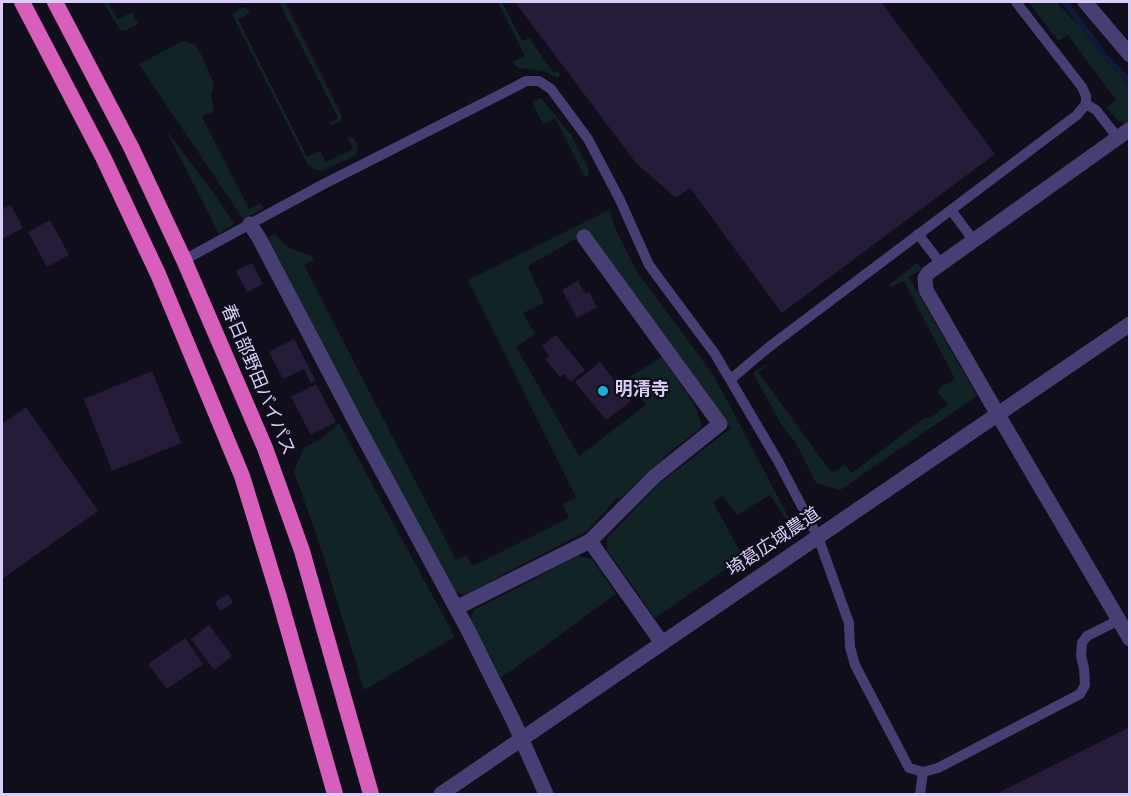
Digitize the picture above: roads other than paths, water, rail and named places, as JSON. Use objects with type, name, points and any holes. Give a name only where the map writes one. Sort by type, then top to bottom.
[{"type":"highway","points":[[22,2],[103,157],[158,274],[242,476],[335,795]]},
{"type":"highway","name":"春日部野田バイパス","points":[[55,2],[131,147],[184,260],[265,448],[302,551],[372,795]]},
{"type":"street","points":[[1085,2],[1129,53]]},
{"type":"street","points":[[1124,134],[928,273],[925,278],[926,290],[1130,639]]},
{"type":"street","points":[[250,224],[260,238],[456,608],[546,795]]},
{"type":"street","points":[[456,608],[590,541],[655,476],[720,424],[584,237]]},
{"type":"street","name":"埼葛広域農道","points":[[441,795],[1130,324]]},
{"type":"street","points":[[590,541],[662,644]]},
{"type":"lane","points":[[731,379],[752,360],[1077,115],[1086,104],[1086,96],[1082,87],[1016,2]]},
{"type":"lane","points":[[184,260],[320,186],[526,81],[539,81],[551,89],[588,139],[620,200],[649,266],[731,379],[818,537],[849,623],[850,647],[855,665],[909,768],[923,772],[938,768],[1080,694],[1085,685],[1081,656],[1082,643],[1087,636],[1119,620]]},
{"type":"lane","points":[[1086,104],[1124,134]]},
{"type":"lane","points":[[951,210],[974,241]]},
{"type":"lane","points":[[918,234],[941,264]]},
{"type":"lane","points":[[920,795],[923,772]]},
{"type":"waterway","points":[[1065,2],[1107,59],[1130,82]]},
{"type":"place","name":"明清寺","points":[[603,391]]}]
